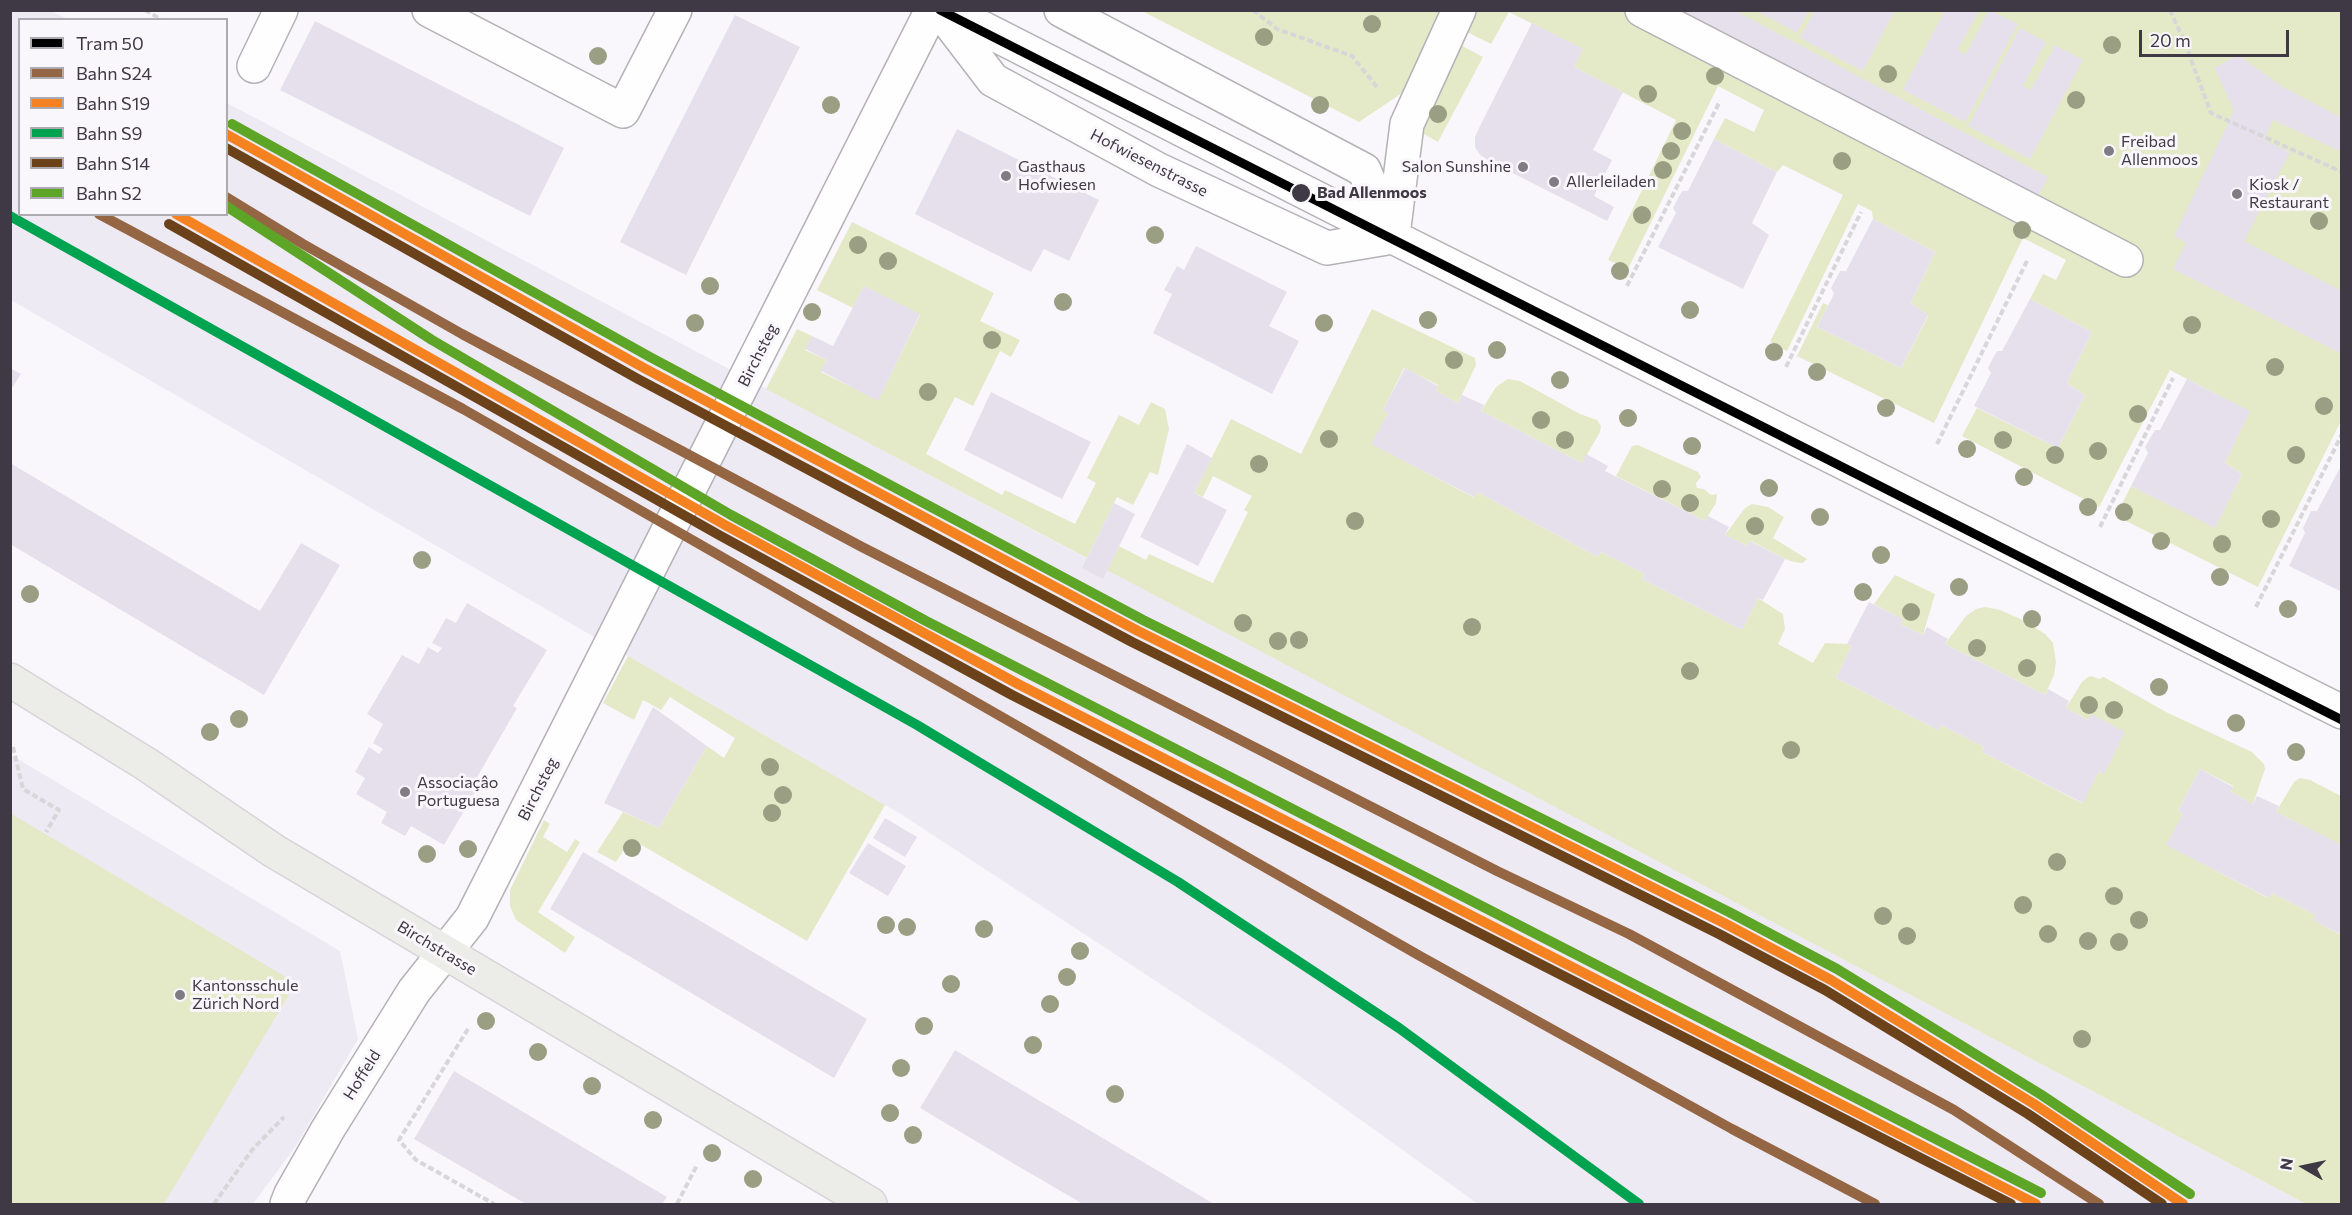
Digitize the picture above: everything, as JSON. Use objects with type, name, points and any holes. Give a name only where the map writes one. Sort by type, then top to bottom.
[{"type":"main road","name":"Birchstrasse","points":[[10,680],[146,764],[274,851],[870,1204]]},
{"type":"street","points":[[254,66],[281,10]]},
{"type":"street","points":[[429,10],[623,111],[675,10]]},
{"type":"street","name":"Birchsteg","points":[[445,952],[471,918],[616,638],[932,10]]},
{"type":"street","name":"Hofwiesenstrasse","points":[[940,10],[993,80],[1159,170],[1327,248],[1393,237]]},
{"type":"street","points":[[947,10],[1393,237],[2342,712]]},
{"type":"street","points":[[1061,10],[1364,170],[1393,237]]},
{"type":"street","points":[[1393,237],[1407,124],[1459,10]]},
{"type":"street","points":[[1642,10],[2126,260]]},
{"type":"street","name":"Hoffeld","points":[[287,1204],[334,1119],[414,991],[445,952]]},
{"type":"path","points":[[145,10],[159,18]]},
{"type":"path","points":[[1253,10],[1277,29],[1352,56],[1378,88]]},
{"type":"path","points":[[2170,10],[2211,113],[2342,172]]},
{"type":"path","points":[[1627,286],[1720,101]]},
{"type":"path","points":[[1785,367],[1861,212]]},
{"type":"path","points":[[1937,444],[2033,250]]},
{"type":"path","points":[[2100,527],[2173,378]]},
{"type":"path","points":[[2256,608],[2342,434]]},
{"type":"path","points":[[13,747],[22,789],[59,810],[46,832]]},
{"type":"path","points":[[468,1029],[399,1140],[416,1160],[494,1204]]},
{"type":"path","points":[[678,1204],[697,1165]]},
{"type":"shaded area","points":[[11,11],[51,11],[66,18],[18,18],[18,216],[228,216],[228,104],[2306,1204],[1478,1204],[1287,1067],[904,816],[11,300]]},
{"type":"shaded area","name":"Kantonsschule Zürich Nord","points":[[11,755],[340,951],[358,1039],[296,1146],[253,1204],[11,1204]]},
{"type":"green space","points":[[1472,10],[2341,11],[2341,421],[2258,587],[2116,516],[2131,486],[2215,527],[2242,474],[2225,463],[2249,411],[2170,370],[2099,507],[1962,436],[1977,408],[2058,448],[2085,395],[2067,383],[2092,332],[2030,299],[2043,274],[2056,280],[2066,260],[2023,238],[1934,423],[1797,356],[1823,303],[1828,305],[1817,327],[1901,368],[1928,316],[1911,303],[1935,252],[1873,219],[1872,211],[1858,204],[1787,351],[1770,342],[1843,195],[1783,165],[1777,172],[1714,139],[1725,118],[1754,132],[1764,110],[1718,86],[1628,269],[1608,260],[1676,120],[1574,67],[1582,49],[1509,12],[1491,44],[1463,30]]},
{"type":"green space","points":[[1142,11],[1447,11],[1405,91],[1359,122]]},
{"type":"green space","points":[[1457,43],[1483,57],[1438,142],[1422,133],[1418,116]]},
{"type":"green space","points":[[852,222],[994,293],[980,321],[1020,340],[1011,357],[1000,351],[973,406],[955,397],[926,454],[1002,495],[1005,490],[1075,524],[1096,483],[1087,478],[1119,415],[1139,425],[1151,402],[1165,409],[1169,429],[1158,475],[1150,472],[1133,505],[1117,497],[1087,558],[766,389],[797,329],[812,336],[805,350],[827,360],[821,372],[878,400],[920,315],[864,286],[853,308],[817,290]]},
{"type":"green space","points":[[1372,309],[1475,358],[1476,365],[1458,403],[1436,391],[1438,385],[1404,368],[1383,410],[1388,413],[1372,444],[1473,497],[1477,492],[1598,557],[1601,552],[1645,574],[1642,579],[1742,630],[1758,598],[1783,614],[1785,629],[1778,644],[1813,663],[1825,643],[1852,646],[1836,678],[1938,730],[1941,725],[1984,747],[1982,752],[2082,803],[2099,771],[2103,773],[2088,720],[2066,708],[2082,682],[2088,677],[2099,679],[2104,677],[2166,712],[2252,752],[2264,764],[2265,769],[2253,804],[2231,792],[2233,786],[2200,769],[2178,811],[2183,814],[2167,845],[2268,898],[2272,893],[2316,915],[2314,920],[2341,935],[2341,1204],[2306,1204],[1107,570],[1119,546],[1146,560],[1149,554],[1213,583],[1248,512],[1244,510],[1252,496],[1213,476],[1203,497],[1194,493],[1231,419],[1301,454]]},
{"type":"green space","points":[[1508,379],[1520,381],[1580,414],[1597,420],[1601,426],[1600,432],[1582,463],[1481,411],[1496,387]]},
{"type":"green space","points":[[1638,445],[1698,472],[1701,477],[1696,483],[1697,488],[1704,489],[1711,495],[1717,494],[1716,503],[1705,521],[1616,476],[1632,446]]},
{"type":"green space","points":[[1752,504],[1768,507],[1784,517],[1773,538],[1807,559],[1803,563],[1785,559],[1751,541],[1748,546],[1725,535],[1745,508]]},
{"type":"green space","points":[[1895,575],[1935,594],[1923,635],[1900,624],[1902,619],[1874,604]]},
{"type":"green space","points":[[1985,607],[2000,610],[2025,621],[2045,634],[2053,643],[2056,662],[2054,675],[2045,695],[1945,644],[1966,616],[1976,609]]},
{"type":"green space","points":[[628,656],[885,805],[807,941],[631,839],[616,862],[597,852],[623,812],[659,828],[707,746],[724,758],[735,738],[670,697],[661,710],[643,700],[634,720],[603,703]]},
{"type":"green space","points":[[2300,778],[2310,780],[2341,796],[2341,845],[2276,812],[2294,782]]},
{"type":"green space","name":"Kantonsschule Zürich Nord","points":[[10,813],[296,983],[164,1204],[11,1204]]},
{"type":"green space","points":[[544,820],[550,824],[543,837],[567,852],[575,839],[580,842],[538,912],[575,937],[565,953],[516,920],[510,906],[510,890]]},
{"type":"building","points":[[1671,10],[1734,10],[2048,177],[2038,196]]},
{"type":"building","points":[[1755,10],[1809,10],[1797,33]]},
{"type":"building","points":[[1815,10],[1895,10],[1863,71],[1800,38]]},
{"type":"building","points":[[1945,10],[1979,10],[1958,50],[1966,54],[1989,10],[2018,24],[1965,122],[1903,90]]},
{"type":"building","points":[[735,15],[800,47],[686,275],[620,242]]},
{"type":"building","points":[[315,21],[564,148],[530,216],[280,90]]},
{"type":"building","points":[[1532,23],[1583,49],[1574,67],[1623,92],[1593,150],[1612,160],[1594,196],[1614,207],[1607,221],[1489,161],[1480,155],[1475,147],[1475,137],[1479,128]]},
{"type":"building","points":[[2020,28],[2046,42],[2023,86],[2031,90],[2055,45],[2083,60],[2030,159],[1968,126]]},
{"type":"building","points":[[2238,55],[2283,87],[2342,118],[2342,152],[2273,120],[2264,140],[2290,152],[2244,241],[2342,291],[2342,354],[2173,269],[2186,243],[2174,236],[2234,111],[2215,68]]},
{"type":"building","points":[[957,129],[1099,200],[1069,261],[1044,249],[1031,272],[915,214]]},
{"type":"building","points":[[1714,139],[1777,172],[1752,223],[1769,235],[1743,289],[1658,247],[1676,213],[1673,208],[1682,191],[1688,191]]},
{"type":"building","points":[[1873,219],[1935,252],[1911,303],[1928,315],[1901,368],[1817,327],[1834,294],[1831,288],[1840,271],[1846,271]]},
{"type":"building","points":[[1196,246],[1287,292],[1269,326],[1299,341],[1272,394],[1153,333],[1172,294],[1164,290],[1177,266],[1184,270]]},
{"type":"building","points":[[864,286],[920,314],[878,401],[821,371],[827,360],[805,349],[812,336],[833,346]]},
{"type":"building","points":[[2030,299],[2092,332],[2067,383],[2085,395],[2058,448],[1974,406],[1991,373],[1988,368],[1992,360],[1997,351],[2002,351]]},
{"type":"building","points":[[10,368],[21,374],[10,391]]},
{"type":"building","points":[[1405,368],[1438,386],[1436,391],[1458,403],[1462,395],[1484,405],[1481,411],[1582,463],[1586,454],[1608,466],[1605,471],[1705,521],[1708,516],[1729,527],[1725,535],[1748,546],[1750,541],[1785,559],[1763,600],[1758,598],[1742,630],[1642,579],[1645,574],[1601,552],[1598,557],[1477,492],[1474,497],[1371,444],[1388,413],[1383,410]]},
{"type":"building","points":[[2187,379],[2250,411],[2225,463],[2242,474],[2215,528],[2131,486],[2148,453],[2145,447],[2155,430],[2160,430]]},
{"type":"building","points":[[991,392],[1091,442],[1062,499],[964,450]]},
{"type":"building","points":[[1187,444],[1212,458],[1194,493],[1227,510],[1198,566],[1140,537]]},
{"type":"building","points":[[10,463],[260,611],[301,543],[340,565],[264,695],[10,544]]},
{"type":"building","points":[[2342,464],[2342,592],[2289,566],[2305,533],[2303,528],[2311,511],[2317,511]]},
{"type":"building","points":[[1114,503],[1135,514],[1103,579],[1082,568]]},
{"type":"building","points":[[1869,602],[1903,619],[1900,624],[1923,635],[1927,627],[1948,639],[1945,644],[2045,695],[2048,689],[2069,701],[2066,708],[2088,720],[2091,714],[2125,732],[2104,774],[2099,771],[2083,803],[1982,752],[1984,747],[1941,725],[1938,730],[1836,678],[1852,646],[1847,644]]},
{"type":"building","points":[[467,603],[547,650],[513,706],[517,708],[472,786],[477,789],[444,845],[411,826],[405,836],[381,823],[387,812],[356,794],[365,778],[355,772],[369,747],[379,754],[383,749],[373,743],[383,724],[367,714],[402,655],[419,664],[428,647],[438,653],[442,648],[432,643],[446,618],[456,623]]},
{"type":"building","points":[[653,707],[707,746],[659,828],[604,803]]},
{"type":"building","points":[[2200,769],[2233,787],[2231,792],[2253,804],[2257,796],[2279,806],[2276,812],[2342,845],[2342,935],[2313,920],[2316,915],[2272,893],[2269,898],[2166,845],[2183,814],[2178,811]]},
{"type":"building","points":[[885,818],[917,837],[905,857],[873,838]]},
{"type":"building","points":[[868,843],[906,866],[888,896],[849,873]]},
{"type":"building","points":[[583,852],[867,1019],[834,1078],[550,909]]},
{"type":"building","points":[[955,1050],[1214,1204],[1083,1204],[920,1108]]},
{"type":"building","points":[[454,1071],[667,1197],[662,1204],[526,1204],[414,1139]]},
{"type":"tram line","name":"50","points":[[940,10],[2342,720]]},
{"type":"rail line","name":"S2","points":[[232,124],[650,357],[1143,620],[1729,912],[1837,969],[2040,1094],[2190,1194]]},
{"type":"rail line","name":"S19","points":[[228,135],[644,368],[1138,631],[1724,923],[1831,980],[2034,1104],[2183,1204]]},
{"type":"rail line","name":"S14","points":[[228,149],[638,379],[1132,642],[1719,934],[1825,990],[2028,1114],[2162,1204]]},
{"type":"rail line","name":"S24","points":[[228,198],[303,244],[462,334],[862,547],[1497,871],[1629,934],[1954,1110],[2099,1204]]},
{"type":"rail line","name":"S2","points":[[228,207],[432,340],[731,515],[926,621],[2041,1193]]},
{"type":"rail line","name":"S9","points":[[10,216],[917,725],[1178,882],[1399,1028],[1639,1204]]},
{"type":"rail line","name":"S24","points":[[103,216],[463,409],[1420,956],[1732,1129],[1875,1204]]},
{"type":"rail line","name":"S19","points":[[180,216],[725,525],[1018,684],[2036,1204]]},
{"type":"rail line","name":"S14","points":[[169,224],[719,535],[1012,695],[2011,1204]]},
{"type":"place","name":"Freibad Allenmoos","points":[[2109,151]]},
{"type":"place","name":"Salon Sunshine","points":[[1523,167]]},
{"type":"place","name":"Gasthaus Hofwiesen","points":[[1006,176]]},
{"type":"place","name":"Allerleiladen","points":[[1554,182]]},
{"type":"place","name":"Bad Allenmoos","points":[[1301,193]]},
{"type":"place","name":"Kiosk / Restaurant","points":[[2237,194]]},
{"type":"place","name":"Associaçâo Portuguesa","points":[[405,792]]},
{"type":"place","name":"Kantonsschule Zürich Nord","points":[[180,995]]}]
